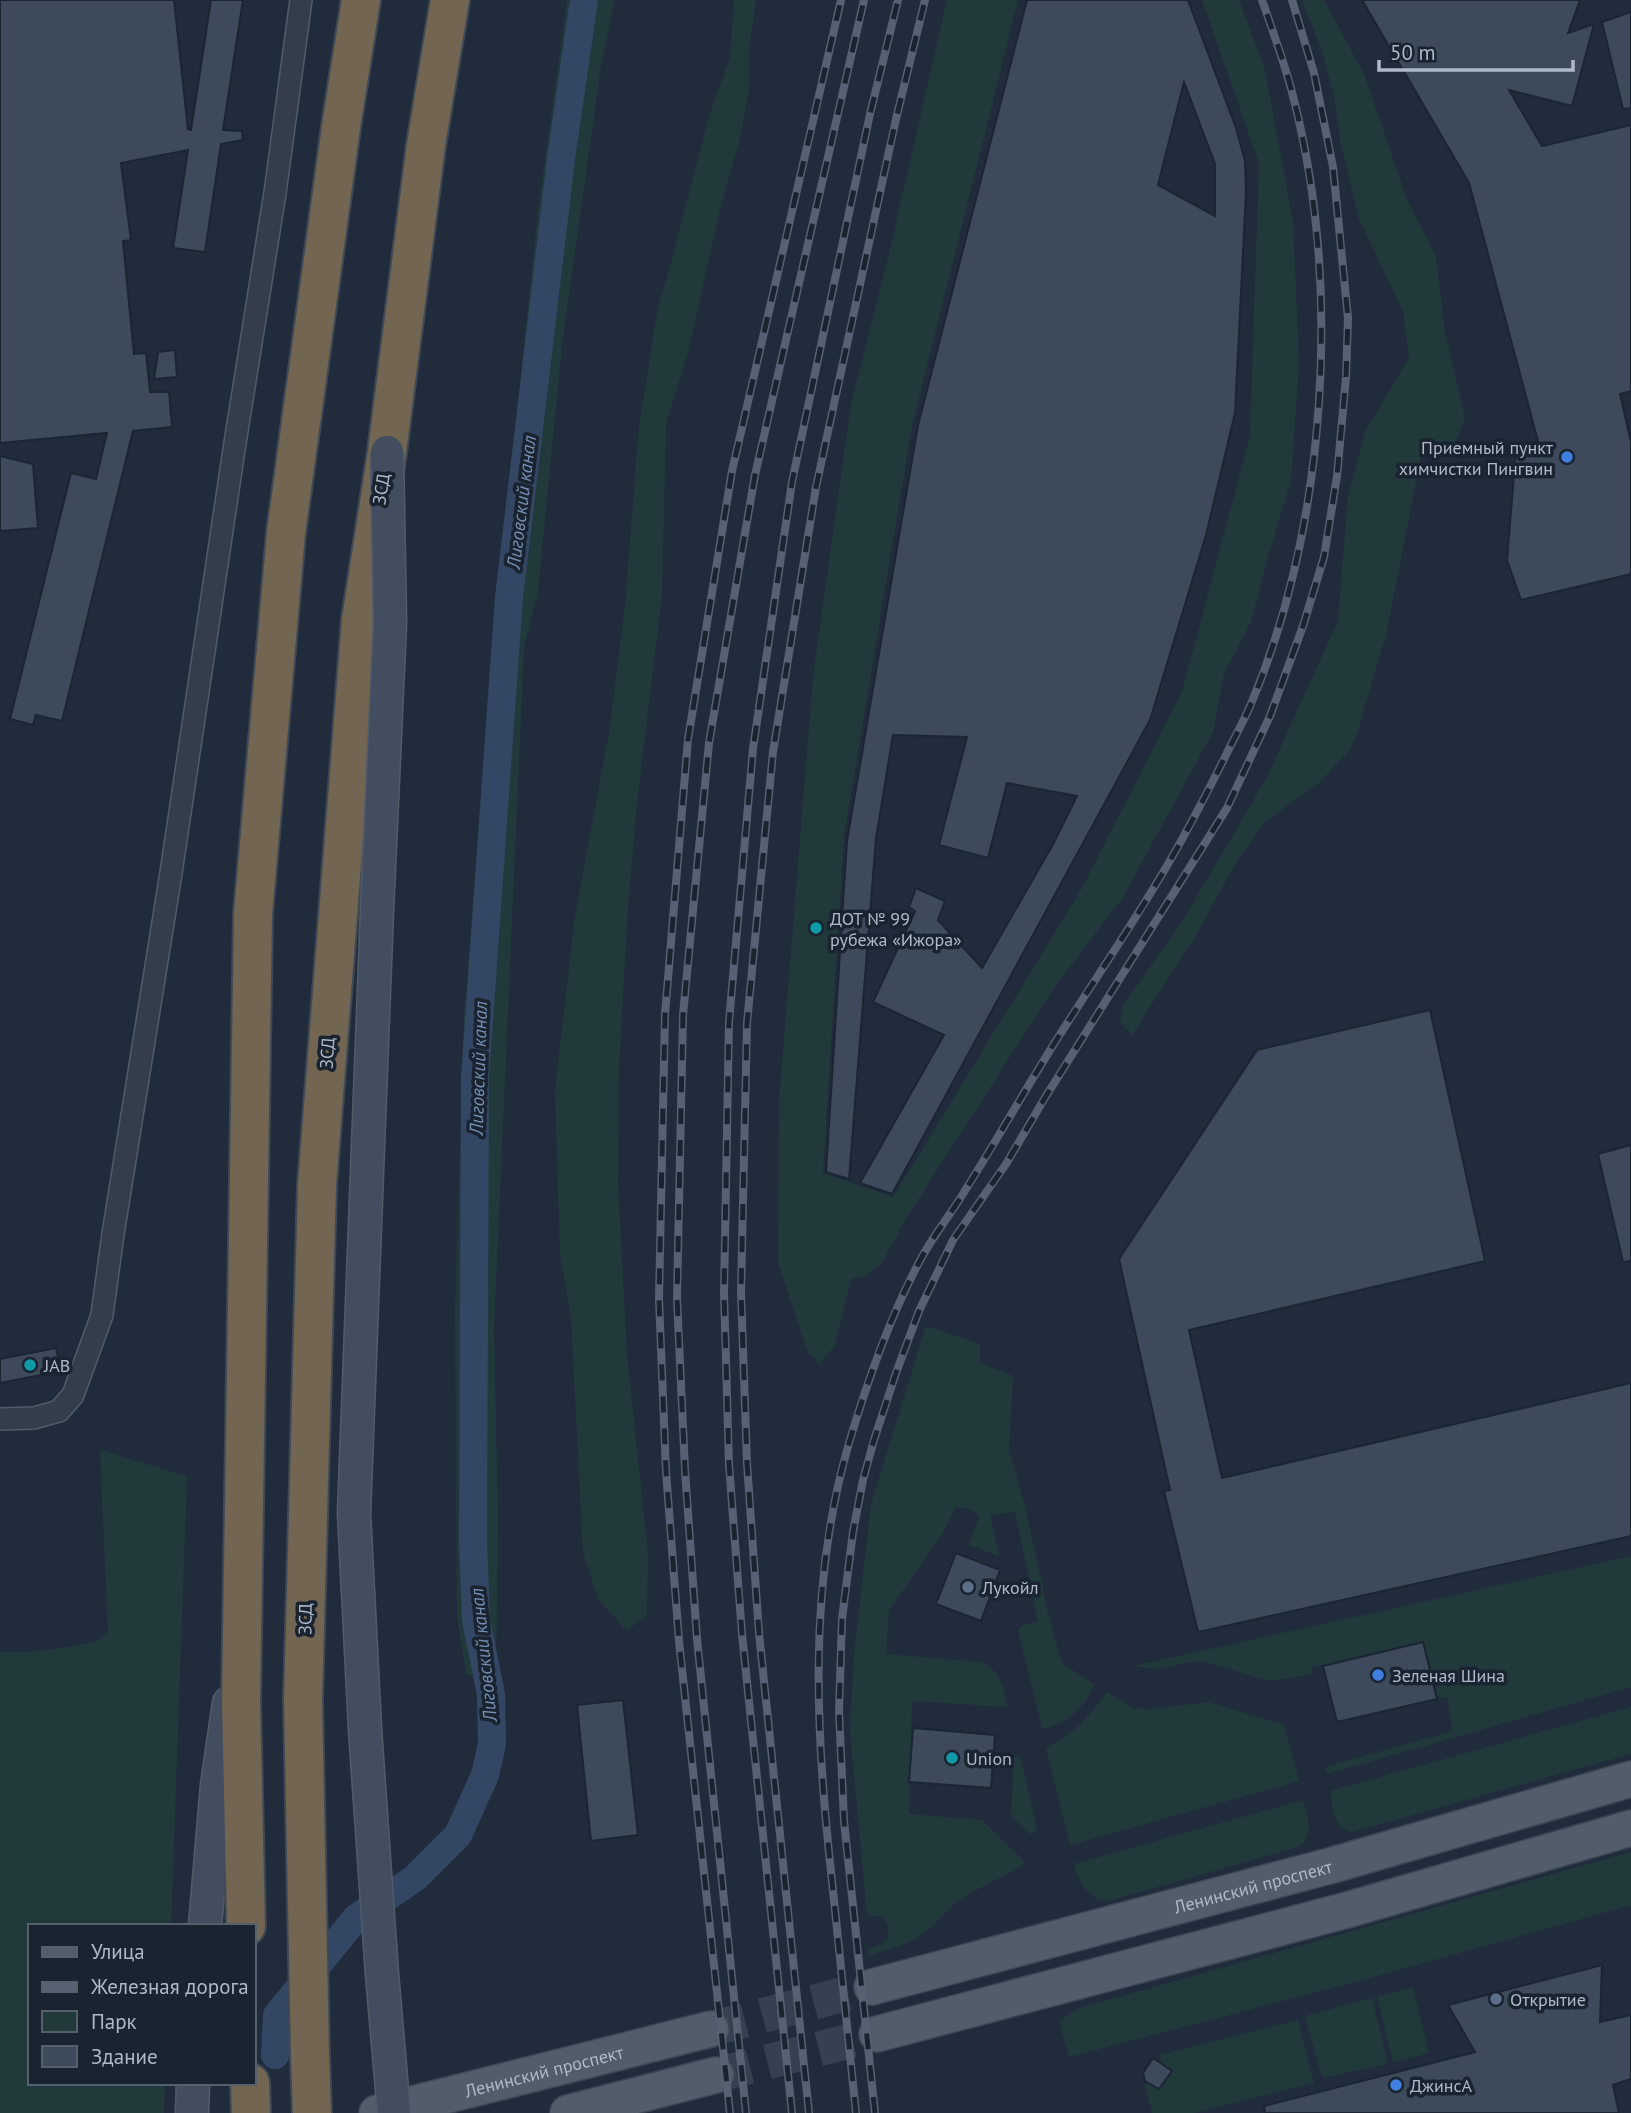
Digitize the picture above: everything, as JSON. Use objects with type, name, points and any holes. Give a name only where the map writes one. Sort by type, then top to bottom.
[{"type":"highway","points":[[246,1924],[241,1702],[253,914],[286,533],[341,127],[361,0]]},
{"type":"highway","name":"ЗСД","points":[[312,2113],[303,1700],[317,1185],[361,620],[387,452],[426,145],[450,0]]},
{"type":"highway","points":[[250,2085],[251,2113]]},
{"type":"main road","points":[[387,452],[390,623],[354,1513],[366,1743],[394,2113]]},
{"type":"main road","points":[[205,1924],[217,1786],[243,1597]]},
{"type":"main road","name":"Ленинский проспект","points":[[872,1987],[1333,1865],[1631,1779]]},
{"type":"main road","points":[[877,2034],[1347,1910],[1631,1828]]},
{"type":"main road","name":"Ленинский проспект","points":[[377,2113],[711,2029]]},
{"type":"main road","points":[[568,2113],[716,2075]]},
{"type":"main road","points":[[192,2113],[193,2085]]},
{"type":"street","points":[[0,1419],[34,1418],[59,1411],[73,1395],[102,1315],[275,193],[301,0]]},
{"type":"green space","points":[[567,0],[615,0],[601,65],[562,345],[538,591],[524,647],[494,1328],[498,1517],[496,1675],[488,1679],[466,1674],[457,1616],[455,1309],[464,1017],[488,702],[519,392],[538,211]]},
{"type":"green space","points":[[734,0],[756,0],[749,47],[749,90],[689,349],[666,424],[662,595],[637,803],[628,906],[619,1068],[618,1184],[627,1355],[648,1553],[647,1614],[627,1631],[598,1599],[583,1552],[571,1317],[560,1255],[555,1089],[575,916],[610,727],[625,606],[639,426],[658,307],[709,116],[730,58]]},
{"type":"green space","points":[[947,0],[1018,0],[912,426],[844,836],[823,1173],[893,1197],[1081,890],[1182,692],[1250,436],[1259,163],[1202,0],[1239,0],[1265,70],[1293,222],[1299,363],[1291,481],[1251,622],[1224,674],[1213,732],[1122,899],[1058,982],[905,1220],[882,1263],[865,1276],[851,1279],[834,1347],[819,1363],[808,1353],[778,1263],[779,1101],[813,677],[851,403],[888,258]]},
{"type":"green space","points":[[1302,0],[1324,0],[1364,74],[1408,202],[1436,257],[1445,332],[1465,418],[1451,454],[1422,452],[1386,635],[1351,748],[1320,782],[1265,822],[1235,864],[1198,932],[1132,1035],[1120,1023],[1123,1006],[1186,915],[1267,777],[1338,621],[1348,496],[1366,430],[1409,358],[1403,311],[1359,219],[1340,140],[1334,96],[1322,51]]},
{"type":"green space","points":[[926,1326],[980,1344],[980,1363],[1013,1376],[1009,1449],[1026,1510],[1049,1618],[1062,1663],[1095,1685],[1074,1714],[1060,1723],[1042,1729],[1018,1630],[1038,1621],[1015,1512],[990,1515],[999,1556],[969,1545],[979,1517],[968,1509],[955,1508],[943,1533],[889,1610],[886,1654],[980,1662],[987,1665],[997,1674],[1008,1707],[912,1701],[909,1814],[982,1820],[1024,1863],[961,1898],[923,1934],[910,1942],[869,1956],[868,1949],[884,1942],[888,1930],[884,1917],[867,1915],[850,1730],[854,1654],[871,1504]]},
{"type":"green space","points":[[100,1450],[187,1476],[171,1924],[28,1924],[28,2085],[165,2085],[164,2113],[0,2113],[0,1651],[19,1652],[66,1647],[93,1642],[108,1632]]},
{"type":"green space","points":[[1631,1556],[1631,1687],[1327,1774],[1325,1767],[1452,1731],[1447,1697],[1438,1698],[1424,1642],[1312,1667],[1313,1674],[1269,1681],[1206,1662],[1155,1669],[1133,1666]]},
{"type":"green space","points":[[1108,1692],[1132,1708],[1151,1709],[1208,1702],[1284,1725],[1299,1781],[1070,1845],[1046,1748],[1073,1730]]},
{"type":"green space","points":[[1631,1707],[1631,1754],[1352,1832],[1345,1830],[1335,1817],[1330,1791]]},
{"type":"green space","points":[[1020,1756],[1037,1828],[1030,1834],[1011,1816],[1014,1757]]},
{"type":"green space","points":[[1303,1800],[1309,1832],[1304,1843],[1298,1847],[1108,1901],[1090,1893],[1082,1883],[1074,1864]]},
{"type":"green space","points":[[1631,1852],[1631,1905],[1370,1978],[1069,2057],[1059,2021],[1080,2008]]},
{"type":"green space","points":[[1413,1988],[1429,2053],[1393,2062],[1377,1996]]},
{"type":"green space","points":[[1372,1998],[1388,2064],[1322,2078],[1305,2016]]},
{"type":"green space","points":[[1298,2020],[1314,2083],[1194,2113],[1152,2113],[1145,2085],[1166,2079],[1159,2055]]},
{"type":"building","points":[[0,0],[174,0],[188,129],[191,130],[211,0],[243,0],[223,130],[242,131],[243,140],[221,144],[205,252],[173,248],[188,150],[121,163],[131,240],[123,241],[134,354],[146,353],[150,392],[169,392],[172,427],[133,431],[62,721],[36,715],[33,725],[10,719],[71,473],[96,479],[107,433],[0,443]]},
{"type":"building","points":[[1027,0],[1188,0],[1236,128],[1245,161],[1246,192],[1235,413],[1206,535],[1150,720],[892,1194],[860,1183],[944,1035],[873,1002],[915,911],[909,907],[916,888],[945,901],[938,920],[982,968],[1052,846],[1077,796],[1007,783],[988,858],[939,845],[967,737],[893,735],[876,838],[849,1179],[826,1172],[847,841],[918,425]],"holes":[[[1184,82],[1215,164],[1215,216],[1158,185]]]},
{"type":"building","points":[[1362,0],[1580,0],[1568,33],[1594,24],[1572,106],[1509,90],[1542,146],[1631,125],[1631,391],[1620,394],[1631,442],[1631,574],[1521,600],[1507,560],[1516,451],[1539,445],[1469,183]]},
{"type":"building","points":[[1631,12],[1631,108],[1623,109],[1602,22]]},
{"type":"building","points":[[175,350],[177,377],[154,379],[158,352]]},
{"type":"building","points":[[0,456],[33,464],[38,528],[0,531]]},
{"type":"building","points":[[1430,1010],[1485,1261],[1189,1330],[1222,1478],[1631,1383],[1631,1536],[1198,1632],[1164,1491],[1170,1490],[1119,1259],[1257,1050]]},
{"type":"building","points":[[1631,1145],[1631,1261],[1623,1262],[1598,1154]]},
{"type":"building","name":"JAB","points":[[56,1348],[61,1371],[0,1383],[0,1359]]},
{"type":"building","name":"Лукойл","points":[[956,1553],[1000,1570],[981,1621],[936,1604]]},
{"type":"building","name":"Зеленая Шина","points":[[1423,1642],[1437,1699],[1337,1722],[1323,1666]]},
{"type":"building","points":[[623,1700],[638,1835],[591,1841],[577,1705]]},
{"type":"building","name":"Union","points":[[913,1728],[995,1735],[991,1788],[909,1782]]},
{"type":"building","points":[[1602,1965],[1600,2022],[1631,2015],[1631,2079],[1613,2085],[1619,2113],[1265,2113],[1264,2106],[1475,2052],[1448,2005]]},
{"type":"building","points":[[1153,2058],[1172,2071],[1159,2089],[1145,2081],[1143,2073]]},
{"type":"waterway","name":"Лиговский канал","points":[[275,2055],[277,2015],[356,1918],[415,1878],[458,1835],[485,1775],[492,1744],[491,1694],[476,1620],[473,1540],[475,1077],[509,597],[561,159],[584,0]]},
{"type":"tunnel","points":[[711,2029],[872,1987]]},
{"type":"tunnel","points":[[716,2075],[877,2034]]},
{"type":"railway","points":[[730,2113],[679,1641],[666,1471],[659,1299],[665,1014],[688,739],[732,471],[841,0]]},
{"type":"railway","points":[[746,2113],[697,1639],[685,1470],[677,1298],[683,1015],[709,743],[755,475],[864,0]]},
{"type":"railway","points":[[792,2113],[742,1634],[729,1464],[724,1293],[729,1022],[753,749],[792,482],[870,114],[898,0]]},
{"type":"railway","points":[[809,2113],[759,1633],[747,1463],[741,1292],[747,1023],[773,752],[816,487],[896,119],[925,0]]},
{"type":"railway","points":[[856,2113],[823,1785],[819,1670],[820,1613],[826,1556],[835,1500],[849,1443],[881,1347],[923,1255],[1156,885],[1219,769],[1251,704],[1277,634],[1297,560],[1311,482],[1319,404],[1321,325],[1318,246],[1308,170],[1293,96],[1262,0]]},
{"type":"railway","points":[[875,2113],[844,1821],[839,1711],[842,1619],[853,1532],[874,1440],[919,1311],[953,1240],[1006,1164],[1227,808],[1270,716],[1303,626],[1324,557],[1337,476],[1346,377],[1348,318],[1333,167],[1314,73],[1292,0]]},
{"type":"place","name":"Приемный пункт химчистки Пингвин","points":[[1567,457]]},
{"type":"place","name":"ДОТ № 99 рубежа «Ижора»","points":[[816,928]]},
{"type":"place","name":"JAB","points":[[30,1365]]},
{"type":"place","name":"Лукойл","points":[[968,1587]]},
{"type":"place","name":"Зеленая Шина","points":[[1378,1675]]},
{"type":"place","name":"Union","points":[[952,1758]]},
{"type":"place","name":"Открытие","points":[[1496,1999]]},
{"type":"place","name":"ДжинсА","points":[[1396,2085]]}]
